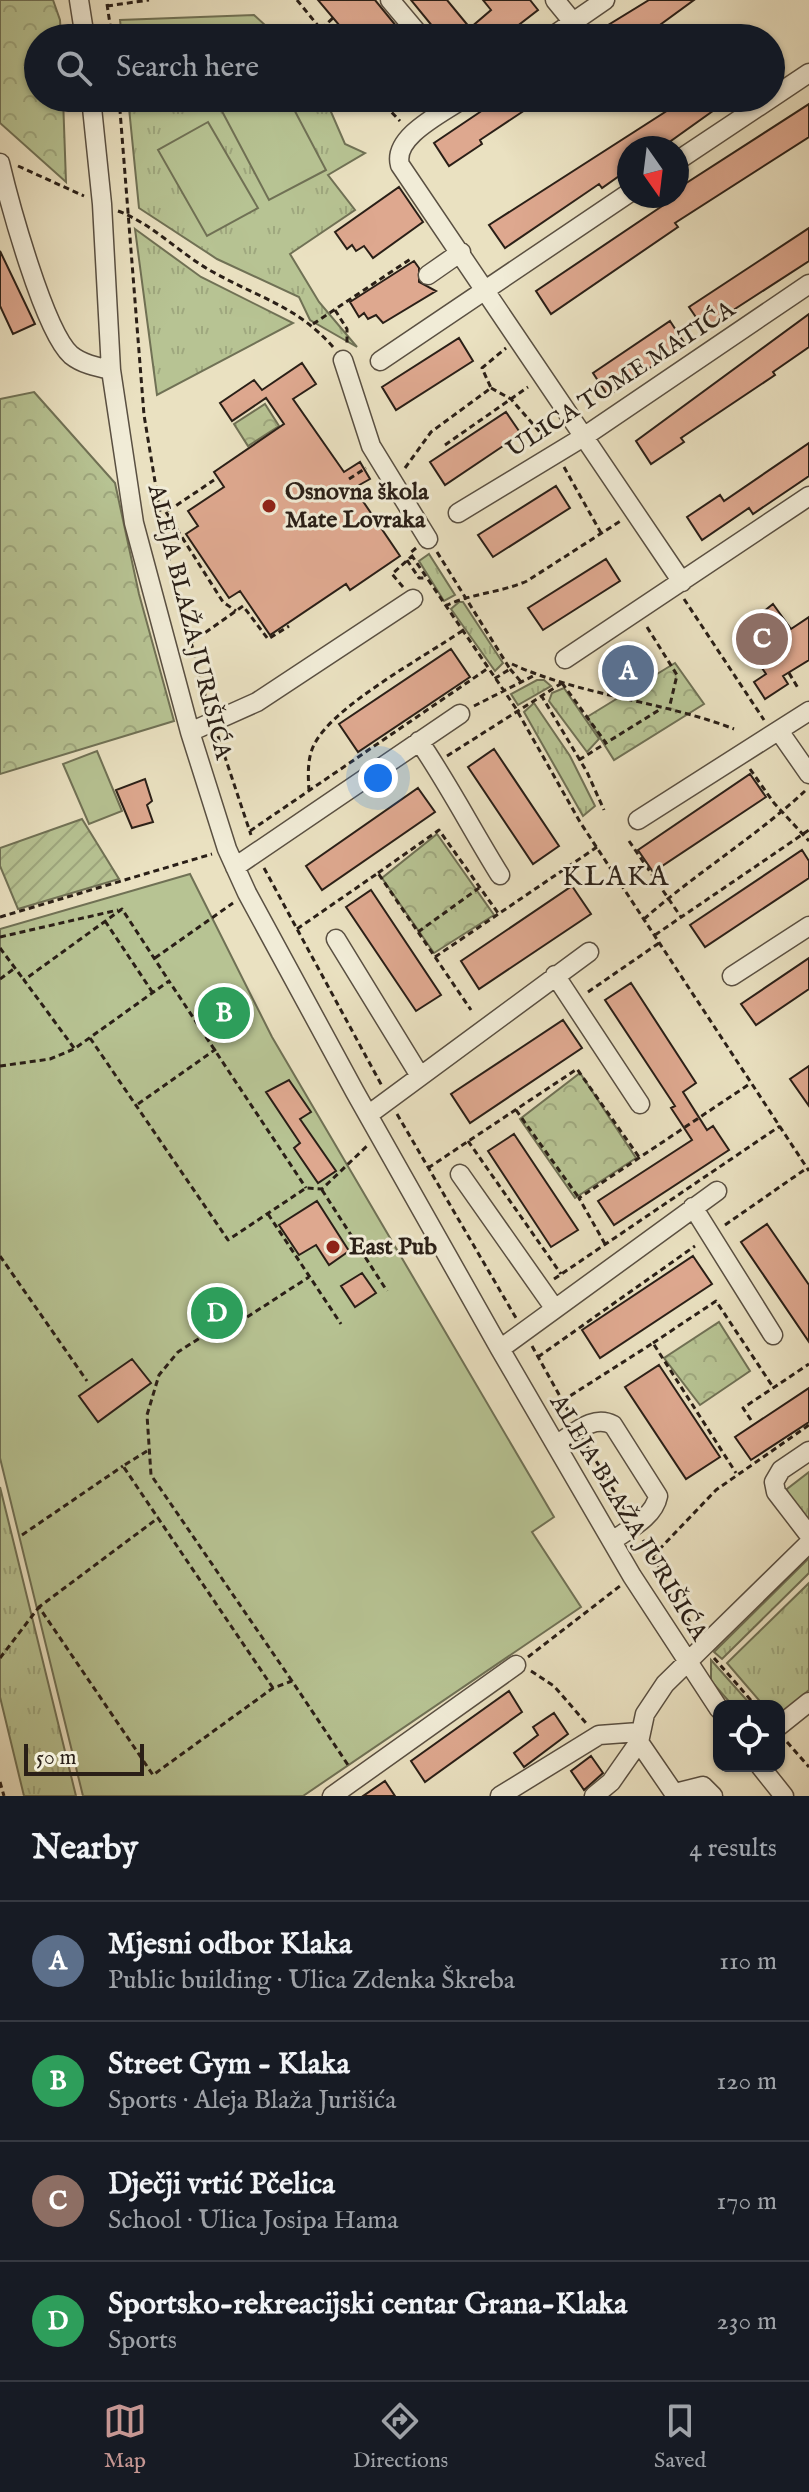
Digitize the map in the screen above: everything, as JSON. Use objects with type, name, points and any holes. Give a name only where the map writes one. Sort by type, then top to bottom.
[{"type":"street","points":[[390,0],[410,24]]},
{"type":"street","points":[[555,0],[573,22]]},
{"type":"street","points":[[570,24],[605,0]]},
{"type":"street","points":[[88,24],[92,2]]},
{"type":"street","points":[[785,89],[809,73]]},
{"type":"street","name":"ALEJA BLAŽA JURIŠIĆA","points":[[92,112],[102,204],[111,370],[134,523],[190,732],[231,858],[368,1115],[500,1349],[632,1576],[713,1700]]},
{"type":"street","points":[[444,112],[413,134],[401,149],[400,165],[585,436],[680,587]]},
{"type":"street","points":[[689,153],[750,112]]},
{"type":"street","points":[[3,162],[12,216],[57,335],[70,354],[88,364],[111,370]]},
{"type":"street","points":[[380,361],[617,201]]},
{"type":"street","points":[[428,275],[461,252]]},
{"type":"street","name":"ULICA TOME MATIĆA","points":[[458,513],[585,436],[809,284]]},
{"type":"street","points":[[343,360],[371,446],[433,546]]},
{"type":"street","points":[[565,659],[680,587],[809,496]]},
{"type":"street","points":[[190,732],[257,702],[413,599]]},
{"type":"street","points":[[638,820],[809,711]]},
{"type":"street","points":[[231,858],[460,714]]},
{"type":"street","points":[[775,730],[807,782]]},
{"type":"street","points":[[419,741],[461,803],[464,817],[500,875]]},
{"type":"street","points":[[732,976],[809,926]]},
{"type":"street","points":[[336,939],[420,1076]]},
{"type":"street","points":[[368,1115],[589,952]]},
{"type":"street","points":[[555,975],[640,1104]]},
{"type":"street","points":[[460,1174],[555,1309]]},
{"type":"street","points":[[500,1349],[717,1191]]},
{"type":"street","points":[[693,1207],[773,1335]]},
{"type":"street","points":[[557,1444],[591,1423],[604,1420],[613,1425],[658,1496],[656,1505],[645,1517],[612,1541]]},
{"type":"street","points":[[809,1451],[781,1470],[774,1482],[776,1492],[809,1535]]},
{"type":"street","points":[[594,1796],[611,1782],[639,1737],[656,1694],[809,1543]]},
{"type":"street","points":[[332,1796],[516,1665]]},
{"type":"street","points":[[785,1730],[809,1702]]},
{"type":"street","points":[[500,1796],[597,1737],[639,1737]]},
{"type":"street","points":[[639,1737],[675,1794],[703,1786],[713,1796]]},
{"type":"street","points":[[765,1772],[784,1796]]},
{"type":"path","points":[[104,24],[92,2],[149,0]]},
{"type":"path","points":[[297,0],[317,24]]},
{"type":"path","points":[[326,24],[333,18]]},
{"type":"path","points":[[120,112],[128,215]]},
{"type":"path","points":[[391,112],[408,130]]},
{"type":"path","points":[[3,162],[91,199]]},
{"type":"path","points":[[115,210],[128,215],[211,272],[293,310],[313,324],[343,360]]},
{"type":"path","points":[[313,324],[412,258]]},
{"type":"path","points":[[335,310],[347,329],[343,360]]},
{"type":"path","points":[[512,342],[482,368],[491,388],[509,398],[554,449]]},
{"type":"path","points":[[445,445],[538,380]]},
{"type":"path","points":[[394,484],[431,432],[491,388]]},
{"type":"path","points":[[561,460],[601,533]]},
{"type":"path","points":[[349,479],[364,469]]},
{"type":"path","points":[[160,516],[214,480]]},
{"type":"path","points":[[166,512],[223,602],[236,611]]},
{"type":"path","points":[[445,606],[465,596],[513,588],[635,512]]},
{"type":"path","points":[[433,546],[522,683]]},
{"type":"path","points":[[412,556],[392,574],[413,599]]},
{"type":"path","points":[[407,560],[419,578],[425,578]]},
{"type":"path","points":[[417,564],[517,709],[597,847],[808,1170],[538,1357]]},
{"type":"path","points":[[680,587],[775,730]]},
{"type":"path","points":[[189,644],[243,606],[268,639],[289,626]]},
{"type":"path","points":[[647,627],[677,675],[669,710]]},
{"type":"path","points":[[309,791],[307,771],[315,743],[336,717],[462,631]]},
{"type":"path","points":[[511,667],[661,709],[703,717],[734,729]]},
{"type":"path","points":[[494,679],[511,667]]},
{"type":"path","points":[[250,831],[487,669]]},
{"type":"path","points":[[789,673],[798,688]]},
{"type":"path","points":[[460,714],[535,675]]},
{"type":"path","points":[[443,759],[562,683]]},
{"type":"path","points":[[562,683],[606,743]]},
{"type":"path","points":[[541,695],[604,810]]},
{"type":"path","points":[[579,760],[661,709]]},
{"type":"path","points":[[745,762],[782,813],[809,841]]},
{"type":"path","points":[[644,919],[667,898],[757,835],[782,813],[807,782]]},
{"type":"path","points":[[296,929],[439,830],[499,915]]},
{"type":"path","points":[[655,935],[809,830]]},
{"type":"path","points":[[629,841],[681,917]]},
{"type":"path","points":[[435,957],[597,847]]},
{"type":"path","points":[[0,917],[231,858]]},
{"type":"path","points":[[378,873],[471,1010]]},
{"type":"path","points":[[418,932],[479,888]]},
{"type":"path","points":[[155,958],[247,893]]},
{"type":"path","points":[[122,909],[306,1188]]},
{"type":"path","points":[[24,980],[122,909]]},
{"type":"path","points":[[0,937],[122,909]]},
{"type":"path","points":[[105,921],[153,993]]},
{"type":"path","points":[[578,999],[659,943]]},
{"type":"path","points":[[0,948],[74,1049]]},
{"type":"path","points":[[0,979],[15,968]]},
{"type":"path","points":[[0,1066],[50,1059],[74,1049],[169,981]]},
{"type":"path","points":[[90,1038],[138,1104],[228,1240],[306,1188],[322,1189],[371,1143]]},
{"type":"path","points":[[138,1104],[216,1049]]},
{"type":"path","points":[[428,1168],[577,1069],[639,1157]]},
{"type":"path","points":[[579,1198],[751,1083]]},
{"type":"path","points":[[516,1110],[579,1198],[605,1244]]},
{"type":"path","points":[[545,1285],[780,1126]]},
{"type":"path","points":[[468,1141],[561,1274]]},
{"type":"path","points":[[322,1189],[387,1291]]},
{"type":"path","points":[[268,1214],[341,1324]]},
{"type":"path","points":[[0,1256],[87,1381]]},
{"type":"path","points":[[309,1277],[241,1321],[220,1325],[178,1352],[159,1375],[153,1392],[147,1415],[147,1451],[151,1475],[357,1778]]},
{"type":"path","points":[[562,1401],[716,1301],[773,1387]]},
{"type":"path","points":[[653,1343],[736,1473]]},
{"type":"path","points":[[751,1420],[743,1408],[809,1364]]},
{"type":"path","points":[[652,1557],[736,1473],[809,1425]]},
{"type":"path","points":[[22,1535],[147,1451]]},
{"type":"path","points":[[123,1466],[273,1688]]},
{"type":"path","points":[[0,1658],[39,1607],[158,1518]]},
{"type":"path","points":[[597,1737],[554,1686],[516,1665],[632,1576]]},
{"type":"path","points":[[39,1607],[153,1775],[273,1688],[292,1681]]},
{"type":"path","points":[[711,1655],[751,1700]]},
{"type":"path","points":[[785,1737],[809,1767]]},
{"type":"path","points":[[0,1782],[4,1796]]},
{"type":"green space","points":[[0,0],[53,0],[60,24],[24,24],[24,112],[64,112],[66,182],[0,123]]},
{"type":"green space","points":[[254,15],[264,24],[120,24],[120,20]]},
{"type":"green space","points":[[129,112],[331,112],[345,144],[365,153],[328,175],[355,210],[290,254],[319,302],[357,347],[310,320],[299,297],[217,259],[139,208]]},
{"type":"green space","points":[[222,112],[295,112],[326,170],[269,200]]},
{"type":"green space","points":[[208,122],[258,208],[207,236],[158,150]]},
{"type":"green space","points":[[135,229],[201,277],[293,323],[157,395]]},
{"type":"green space","points":[[34,392],[115,483],[139,594],[174,721],[0,774],[0,399]]},
{"type":"green space","points":[[265,404],[279,426],[248,446],[234,424]]},
{"type":"green space","points":[[429,554],[455,595],[444,601],[419,561]]},
{"type":"green space","points":[[463,602],[503,663],[495,671],[451,609]]},
{"type":"green space","points":[[675,663],[704,704],[614,760],[587,717]]},
{"type":"green space","points":[[537,680],[544,680],[551,686],[518,705],[511,694]]},
{"type":"green space","points":[[564,688],[599,739],[587,752],[549,701],[552,693]]},
{"type":"green space","points":[[534,703],[570,756],[595,806],[583,816],[524,712]]},
{"type":"green space","points":[[97,751],[122,811],[89,824],[63,764]]},
{"type":"green space","points":[[82,819],[119,879],[18,909],[0,866],[0,848]]},
{"type":"green space","points":[[437,834],[494,915],[434,953],[382,878]]},
{"type":"green space","points":[[190,874],[272,1037],[554,1517],[532,1532],[581,1607],[303,1796],[83,1796],[0,1458],[0,929]]},
{"type":"green space","points":[[580,1073],[636,1158],[575,1198],[520,1119]]},
{"type":"green space","points":[[719,1322],[750,1371],[700,1405],[664,1358]]},
{"type":"green space","points":[[809,1472],[809,1524],[788,1497],[787,1489]]},
{"type":"green space","points":[[0,1487],[76,1796],[24,1796],[0,1697]]},
{"type":"green space","points":[[809,1558],[809,1573],[722,1659],[714,1652]]},
{"type":"green space","points":[[809,1583],[809,1690],[785,1711],[785,1700],[759,1700],[727,1663]]},
{"type":"green space","points":[[711,1660],[747,1700],[728,1700],[711,1681]]},
{"type":"building","points":[[318,0],[375,0],[395,24],[338,24]]},
{"type":"building","points":[[411,0],[447,0],[467,24],[431,24]]},
{"type":"building","points":[[483,0],[530,0],[538,10],[520,24],[475,24],[491,10]]},
{"type":"building","points":[[649,0],[694,0],[661,24],[610,24]]},
{"type":"building","points":[[809,104],[809,137],[675,223],[678,227],[551,314],[536,291],[659,208],[689,208],[689,181]]},
{"type":"building","points":[[480,112],[522,112],[480,140],[482,144],[449,166],[434,143]]},
{"type":"building","points":[[665,112],[711,112],[678,136],[628,136]]},
{"type":"building","points":[[617,143],[617,177],[602,188],[599,184],[505,248],[489,225]]},
{"type":"building","points":[[399,187],[423,222],[373,258],[364,246],[356,251],[352,245],[347,249],[335,232]]},
{"type":"building","points":[[809,228],[809,261],[704,329],[689,307]]},
{"type":"building","points":[[0,251],[35,324],[13,334],[0,306]]},
{"type":"building","points":[[414,261],[419,268],[419,282],[436,291],[383,323],[376,315],[368,319],[364,313],[359,317],[350,302]]},
{"type":"building","points":[[809,314],[809,347],[773,372],[775,375],[681,438],[684,442],[651,464],[636,441]]},
{"type":"building","points":[[670,321],[685,344],[608,396],[593,373]]},
{"type":"building","points":[[459,338],[473,361],[396,410],[382,387]]},
{"type":"building","points":[[302,363],[316,384],[293,399],[344,472],[360,462],[370,479],[354,488],[400,556],[350,590],[346,584],[270,635],[240,591],[229,598],[186,534],[198,526],[188,511],[224,487],[214,472],[284,424],[266,398],[232,421],[220,403],[254,380],[262,390]]},
{"type":"building","points":[[506,412],[521,434],[445,485],[430,462]]},
{"type":"building","points":[[809,443],[809,476],[753,514],[749,508],[702,540],[687,517],[720,495],[724,501]]},
{"type":"building","points":[[556,486],[570,508],[493,557],[478,535]]},
{"type":"building","points":[[606,559],[620,581],[543,630],[528,608]]},
{"type":"building","points":[[773,604],[791,629],[809,617],[809,660],[783,676],[788,684],[765,699],[754,682],[766,674],[752,653],[767,644],[749,623]]},
{"type":"building","points":[[451,649],[470,677],[358,752],[339,724]]},
{"type":"building","points":[[634,651],[649,675],[622,692],[607,668]]},
{"type":"building","points":[[494,749],[559,846],[533,864],[468,767]]},
{"type":"building","points":[[750,774],[766,797],[653,872],[638,850]]},
{"type":"building","points":[[145,779],[152,801],[147,805],[153,822],[132,828],[116,790]]},
{"type":"building","points":[[418,788],[435,812],[322,890],[306,866]]},
{"type":"building","points":[[802,850],[809,861],[809,878],[705,947],[690,925]]},
{"type":"building","points":[[572,886],[591,914],[479,989],[461,961]]},
{"type":"building","points":[[371,890],[441,995],[416,1011],[346,907]]},
{"type":"building","points":[[809,958],[809,989],[756,1025],[741,1004]]},
{"type":"building","points":[[631,983],[696,1083],[683,1092],[707,1130],[713,1126],[729,1150],[614,1225],[598,1201],[692,1140],[671,1108],[675,1106],[605,1000]]},
{"type":"building","points":[[563,1020],[582,1048],[470,1123],[451,1094]]},
{"type":"building","points":[[809,1066],[809,1106],[790,1079]]},
{"type":"building","points":[[289,1080],[311,1112],[300,1119],[336,1171],[318,1183],[294,1148],[300,1143],[266,1092]]},
{"type":"building","points":[[514,1134],[578,1230],[551,1247],[488,1151]]},
{"type":"building","points":[[317,1201],[349,1251],[329,1265],[316,1245],[299,1255],[279,1225]]},
{"type":"building","points":[[767,1224],[809,1285],[809,1342],[741,1242]]},
{"type":"building","points":[[693,1256],[712,1284],[600,1358],[582,1330]]},
{"type":"building","points":[[362,1273],[376,1293],[355,1307],[341,1286]]},
{"type":"building","points":[[132,1359],[151,1383],[98,1422],[79,1396]]},
{"type":"building","points":[[659,1365],[720,1457],[686,1479],[625,1387]]},
{"type":"building","points":[[809,1388],[809,1422],[751,1460],[735,1437]]},
{"type":"building","points":[[509,1691],[522,1712],[425,1782],[411,1761]]},
{"type":"building","points":[[554,1713],[568,1734],[524,1767],[514,1753],[538,1735],[533,1727]]},
{"type":"building","points":[[591,1756],[603,1773],[584,1790],[571,1771]]},
{"type":"building","points":[[385,1781],[395,1796],[363,1796]]},
{"type":"place","name":"Osnovna škola Mate Lovraka","points":[[269,506]]},
{"type":"place","name":"Dječji vrtić Pčelica","points":[[762,639]]},
{"type":"place","name":"Mjesni odbor Klaka","points":[[628,671]]},
{"type":"place","name":"Street Gym - Klaka","points":[[224,1013]]},
{"type":"place","name":"East Pub","points":[[333,1247]]},
{"type":"place","name":"Sportsko-rekreacijski centar Grana-Klaka","points":[[217,1313]]},
{"type":"district","name":"KLAKA","points":[[616,877]]}]
